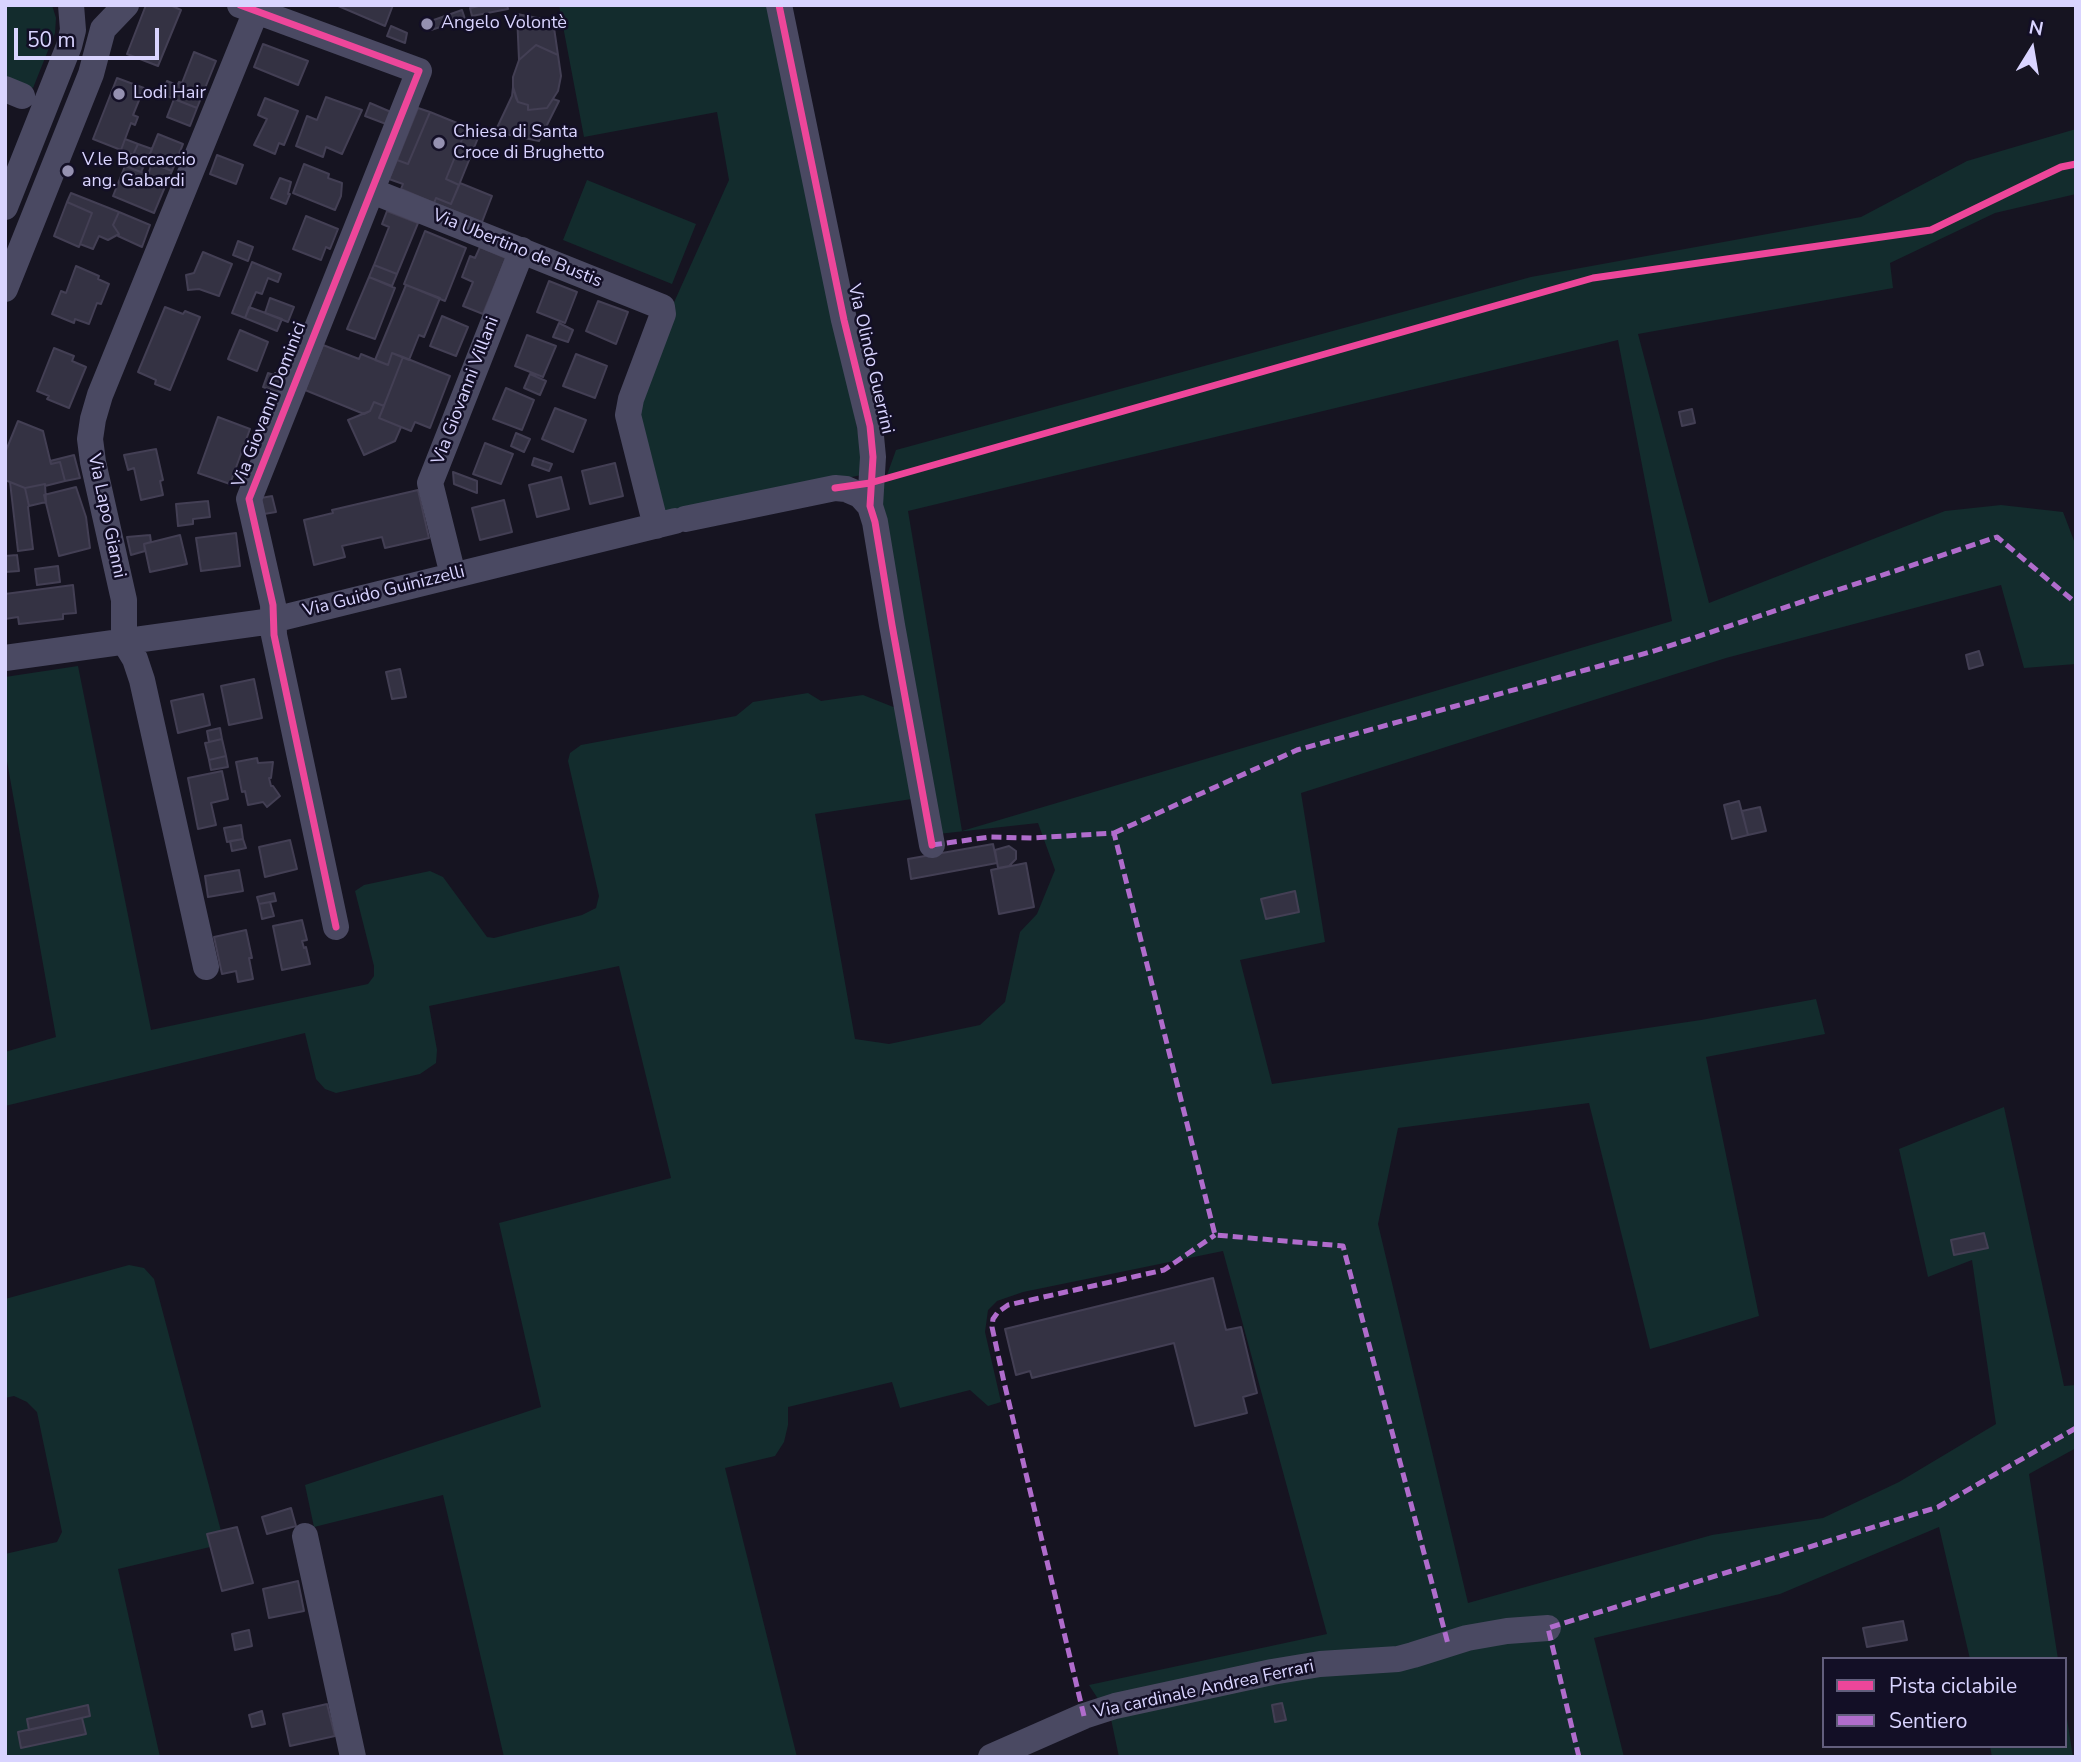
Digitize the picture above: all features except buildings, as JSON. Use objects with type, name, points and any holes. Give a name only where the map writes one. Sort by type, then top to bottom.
[{"type":"street","points":[[71,5],[80,15],[92,20],[106,20],[121,11]]},
{"type":"street","points":[[5,207],[69,46],[72,30],[71,5]]},
{"type":"street","name":"Via Olindo Guerrini","points":[[779,5],[844,320],[870,426],[873,457],[870,506],[932,845]]},
{"type":"street","name":"Via Giovanni Dominici","points":[[255,7],[419,71],[250,497],[273,605],[275,638],[336,927]]},
{"type":"street","name":"Via Lapo Gianni","points":[[206,967],[140,673],[124,641],[124,600],[90,439],[100,395],[252,21],[255,7]]},
{"type":"street","points":[[5,289],[91,75],[103,29],[121,11]]},
{"type":"street","name":"Via Ubertino de Bustis","points":[[372,191],[662,307],[663,316],[631,399],[628,415],[672,522]]},
{"type":"street","name":"Via Giovanni Villani","points":[[453,575],[430,482],[522,250]]},
{"type":"street","name":"Via Guido Guinizzelli","points":[[5,658],[273,619],[672,522],[835,488],[860,495],[870,506]]},
{"type":"street","points":[[305,1536],[353,1757]]},
{"type":"street","name":"Via cardinale Andrea Ferrari","points":[[991,1757],[1084,1716],[1115,1706],[1272,1672],[1320,1664],[1398,1659],[1467,1638],[1548,1628]]},
{"type":"green space","points":[[5,5],[52,5],[56,18],[55,33],[33,88],[5,77]]},
{"type":"green space","points":[[559,5],[775,5],[866,474],[685,512],[664,510],[655,503],[636,387],[729,180],[717,112],[584,137]]},
{"type":"green space","points":[[2076,129],[2076,194],[1995,213],[1890,263],[1893,288],[1638,334],[1709,603],[1945,511],[2001,505],[2063,512],[2076,546],[2076,664],[2024,668],[2001,585],[1726,658],[1301,793],[1325,942],[1240,960],[1272,1084],[1701,1020],[1816,999],[1825,1034],[1706,1057],[1759,1316],[1650,1349],[1589,1103],[1398,1128],[1378,1224],[1468,1603],[1712,1535],[1823,1518],[1899,1482],[1996,1424],[1972,1260],[1928,1277],[1899,1149],[2004,1107],[2064,1386],[2076,1385],[2076,1448],[2029,1474],[2058,1657],[1970,1657],[1939,1527],[1780,1594],[1594,1638],[1624,1757],[1119,1757],[1111,1719],[1089,1685],[1327,1634],[1223,1251],[1023,1292],[997,1301],[988,1310],[985,1332],[1001,1402],[988,1406],[970,1390],[900,1408],[892,1382],[788,1407],[784,1442],[775,1456],[725,1468],[797,1757],[504,1757],[443,1495],[314,1527],[305,1485],[541,1407],[499,1223],[671,1178],[619,966],[429,1006],[437,1050],[436,1063],[420,1074],[336,1093],[325,1089],[316,1079],[305,1033],[5,1106],[5,1052],[56,1037],[5,750],[5,677],[78,666],[151,1030],[368,984],[374,976],[374,966],[355,891],[364,885],[430,871],[443,877],[487,937],[494,938],[582,915],[596,908],[599,896],[568,761],[570,753],[581,745],[736,716],[753,702],[808,693],[821,701],[863,695],[911,714],[878,500],[896,450],[1531,277],[1861,217],[1967,161]],"holes":[[[1618,340],[1672,621],[962,831],[908,511]],[[931,796],[938,834],[1038,823],[1055,870],[1037,914],[1020,932],[1005,1002],[980,1025],[889,1044],[855,1039],[815,814]]]},
{"type":"green space","points":[[587,180],[696,224],[672,284],[563,240]]},
{"type":"green space","points":[[129,1265],[144,1268],[154,1279],[221,1531],[207,1534],[210,1547],[118,1569],[160,1757],[5,1757],[5,1554],[57,1542],[62,1532],[37,1412],[27,1402],[14,1396],[5,1398],[5,1299]]},
{"type":"green space","points":[[2067,1719],[2073,1757],[1992,1757],[1990,1748],[2067,1748]]},
{"type":"marked path","points":[[1114,833],[1297,750],[1654,651],[1997,537],[2076,603]]},
{"type":"marked path","points":[[932,845],[990,837],[1032,838],[1114,833],[1215,1235],[1343,1246],[1448,1644]]},
{"type":"marked path","points":[[1084,1716],[1004,1382],[992,1327],[993,1319],[1008,1305],[1164,1270],[1215,1235]]},
{"type":"marked path","points":[[1579,1757],[1548,1628],[1938,1507],[2076,1428]]},
{"type":"cycle path","points":[[240,5],[419,71],[249,499],[273,605],[274,635],[336,927]]},
{"type":"cycle path","points":[[779,5],[844,320],[870,426],[873,457],[870,506],[932,845]]},
{"type":"cycle path","points":[[835,488],[870,483],[1593,278],[1931,230],[2061,167],[2076,164]]},
{"type":"place","name":"Angelo Volontè","points":[[427,24]]},
{"type":"place","name":"Lodi Hair","points":[[119,94]]},
{"type":"place","name":"Chiesa di Santa Croce di Brughetto","points":[[439,143]]},
{"type":"place","name":"V.le Boccaccio ang. Gabardi","points":[[68,171]]}]
